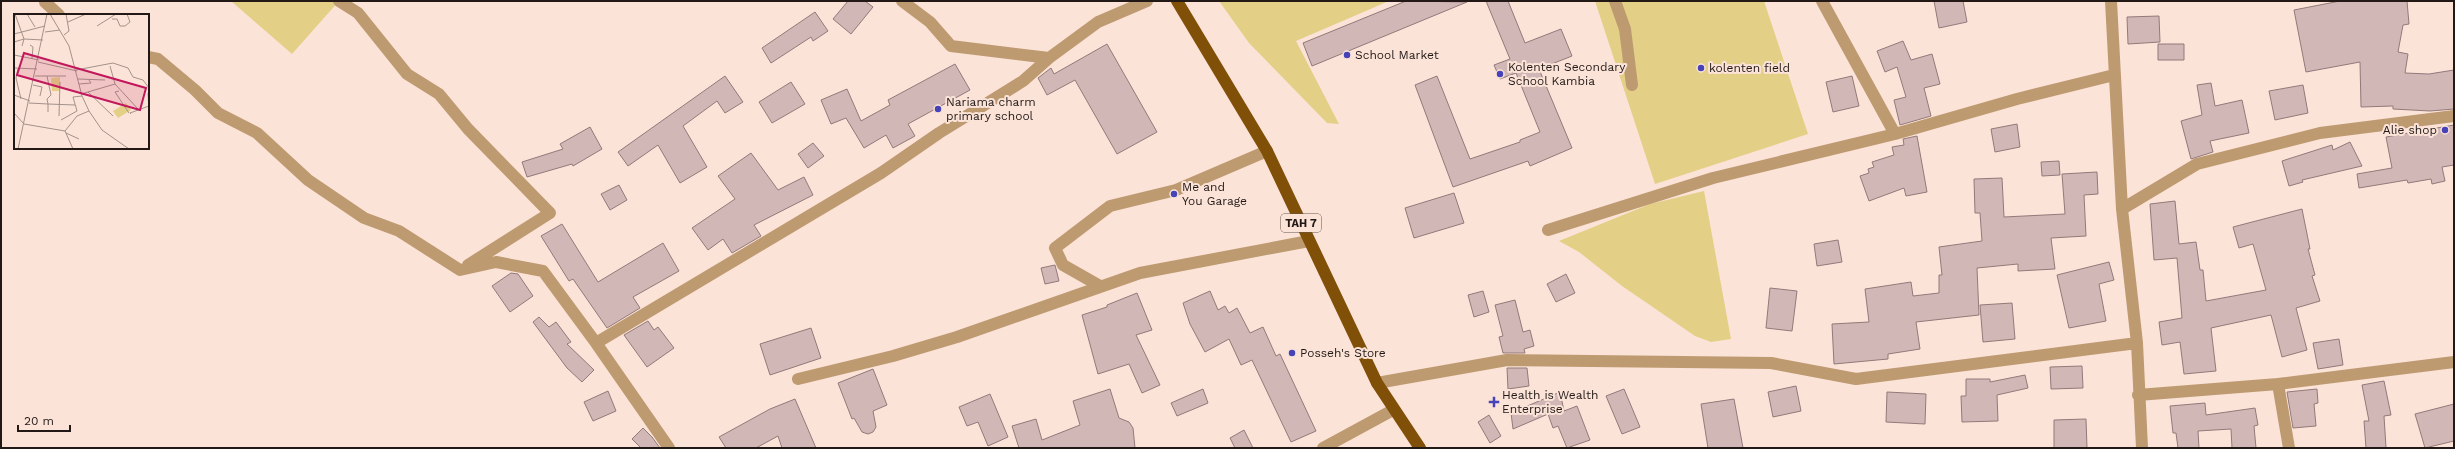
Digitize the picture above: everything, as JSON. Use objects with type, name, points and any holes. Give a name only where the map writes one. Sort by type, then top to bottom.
[{"type":"highway","name":"TAH 7","points":[[1177,1],[1267,151],[1376,383],[1420,448]]},
{"type":"street","points":[[340,1],[358,13],[407,74],[439,94],[468,129],[550,213],[460,270]]},
{"type":"street","points":[[902,1],[930,22],[951,46],[1049,58]]},
{"type":"street","points":[[596,344],[881,173],[939,133],[1023,81],[1049,58],[1098,22],[1147,1]]},
{"type":"street","points":[[1615,1],[1625,29],[1632,86]]},
{"type":"street","points":[[1822,1],[1895,134]]},
{"type":"street","points":[[2111,1],[2122,209],[2137,343],[2138,395],[2142,448]]},
{"type":"street","points":[[45,2],[58,14]]},
{"type":"street","points":[[149,57],[158,58],[195,90],[218,113],[257,133],[308,180],[364,218],[399,231],[460,270],[496,262],[543,271],[669,448]]},
{"type":"street","points":[[1548,230],[1713,178],[1895,134],[2017,99],[2114,75]]},
{"type":"street","points":[[2122,209],[2197,164],[2320,133],[2454,116]]},
{"type":"street","points":[[1100,286],[1063,265],[1055,248],[1110,206],[1176,190],[1267,151]]},
{"type":"street","points":[[798,379],[893,356],[957,337],[1100,286],[1140,274],[1309,241]]},
{"type":"street","points":[[1376,383],[1508,360],[1771,363],[1856,379],[2137,343]]},
{"type":"street","points":[[2138,395],[2278,384],[2454,362]]},
{"type":"street","points":[[2278,384],[2289,448]]},
{"type":"street","points":[[1323,448],[1393,410]]},
{"type":"shaded area","points":[[231,1],[339,1],[292,54]]},
{"type":"shaded area","points":[[1219,1],[1389,1],[1296,41],[1339,124],[1327,123],[1249,43]]},
{"type":"shaded area","name":"kolenten field","points":[[1595,1],[1764,1],[1808,134],[1655,184]]},
{"type":"shaded area","points":[[1704,191],[1731,339],[1711,342],[1695,336],[1622,286],[1579,252],[1559,241],[1650,204]]},
{"type":"building","points":[[848,1],[865,1],[873,7],[851,34],[833,19]]},
{"type":"building","points":[[1406,1],[1467,2],[1312,66],[1303,43]]},
{"type":"building","points":[[1486,1],[1508,1],[1525,43],[1561,29],[1572,56],[1539,69],[1572,148],[1530,166],[1528,161],[1453,187],[1415,85],[1437,76],[1470,159],[1520,142],[1520,140],[1540,132],[1516,73],[1500,79],[1494,65],[1510,59]]},
{"type":"building","points":[[1934,1],[1963,1],[1967,22],[1939,28]]},
{"type":"building","points":[[2340,1],[2407,1],[2409,24],[2403,25],[2398,52],[2408,54],[2405,73],[2429,74],[2454,70],[2454,109],[2430,111],[2393,109],[2393,106],[2361,107],[2360,62],[2306,72],[2294,10]]},
{"type":"building","points":[[815,12],[828,31],[813,41],[811,37],[771,63],[762,48]]},
{"type":"building","points":[[2159,16],[2160,42],[2128,44],[2127,17]]},
{"type":"building","points":[[1903,41],[1911,60],[1932,54],[1940,84],[1924,88],[1931,116],[1900,125],[1894,100],[1906,97],[1897,67],[1885,72],[1877,51]]},
{"type":"building","points":[[1107,44],[1157,132],[1117,154],[1075,80],[1047,95],[1038,78],[1051,68],[1054,74]]},
{"type":"building","points":[[2158,44],[2184,44],[2184,60],[2158,60]]},
{"type":"building","points":[[955,64],[970,90],[908,124],[915,136],[893,148],[886,135],[864,148],[846,118],[831,124],[821,100],[847,89],[861,121],[890,105],[888,100]]},
{"type":"building","points":[[725,76],[743,102],[725,113],[717,101],[683,126],[707,167],[680,183],[658,145],[628,166],[618,152]]},
{"type":"building","points":[[1852,76],[1859,106],[1833,112],[1826,82]]},
{"type":"building","points":[[791,82],[805,104],[772,123],[759,102]]},
{"type":"building","points":[[2211,83],[2215,106],[2242,100],[2249,133],[2210,141],[2213,152],[2191,159],[2181,121],[2202,115],[2197,85]]},
{"type":"building","points":[[2303,85],[2308,113],[2275,120],[2269,91]]},
{"type":"building","points":[[2017,124],[2020,147],[1995,152],[1991,129]]},
{"type":"building","points":[[2454,125],[2454,165],[2442,167],[2445,181],[2432,184],[2431,179],[2408,183],[2407,180],[2359,188],[2357,174],[2392,168],[2386,137]]},
{"type":"building","points":[[590,127],[602,149],[573,166],[572,164],[527,177],[522,162],[563,149],[560,144]]},
{"type":"building","points":[[1917,136],[1927,192],[1906,196],[1904,188],[1869,201],[1860,176],[1869,173],[1868,169],[1874,167],[1872,162],[1894,155],[1892,147],[1904,145],[1903,139]]},
{"type":"building","points":[[2350,142],[2362,166],[2302,180],[2303,182],[2289,186],[2282,161],[2332,145],[2333,150]]},
{"type":"building","points":[[813,143],[824,156],[808,168],[798,154]]},
{"type":"building","points":[[751,153],[778,190],[804,177],[813,195],[754,225],[761,236],[732,253],[723,239],[708,250],[692,228],[735,199],[718,176]]},
{"type":"building","points":[[2059,161],[2060,175],[2042,176],[2041,162]]},
{"type":"building","points":[[2097,172],[2098,194],[2084,195],[2086,236],[2051,238],[2055,269],[2018,271],[2018,264],[1977,268],[1979,315],[1916,322],[1920,349],[1888,354],[1888,359],[1834,364],[1832,324],[1869,322],[1865,289],[1911,282],[1913,296],[1939,293],[1939,275],[1942,275],[1939,247],[1982,241],[1980,213],[1975,213],[1974,179],[2002,178],[2004,217],[2065,214],[2062,174]]},
{"type":"building","points":[[619,185],[627,200],[610,210],[601,194]]},
{"type":"building","points":[[1454,193],[1464,223],[1414,238],[1405,208]]},
{"type":"building","points":[[2175,201],[2179,244],[2196,242],[2200,270],[2203,270],[2206,301],[2266,290],[2253,244],[2239,248],[2233,227],[2302,209],[2310,249],[2308,249],[2315,275],[2312,276],[2320,301],[2296,308],[2307,350],[2282,357],[2271,315],[2211,328],[2216,371],[2184,374],[2180,342],[2162,345],[2159,322],[2182,318],[2177,258],[2154,260],[2150,204]]},
{"type":"building","points":[[562,224],[598,282],[663,243],[679,271],[633,297],[640,308],[607,328],[573,279],[569,281],[541,236]]},
{"type":"building","points":[[1838,240],[1842,262],[1817,266],[1814,244]]},
{"type":"building","points":[[2109,262],[2114,280],[2099,284],[2106,321],[2069,328],[2057,275]]},
{"type":"building","points":[[1055,265],[1059,281],[1045,284],[1041,268]]},
{"type":"building","points":[[511,273],[518,274],[533,296],[510,312],[492,286]]},
{"type":"building","points":[[1566,274],[1575,293],[1556,302],[1547,284]]},
{"type":"building","points":[[1770,288],[1797,291],[1792,331],[1766,328]]},
{"type":"building","points":[[1210,291],[1218,310],[1225,306],[1229,313],[1237,308],[1250,333],[1263,327],[1276,356],[1280,354],[1316,431],[1291,442],[1252,360],[1241,365],[1229,339],[1205,352],[1190,324],[1183,303]]},
{"type":"building","points":[[1483,291],[1489,312],[1474,317],[1468,295]]},
{"type":"building","points":[[1137,293],[1152,330],[1136,335],[1160,385],[1142,393],[1129,364],[1098,374],[1082,315],[1107,307],[1107,305]]},
{"type":"building","points":[[1515,300],[1523,332],[1530,330],[1534,346],[1524,349],[1525,353],[1503,353],[1499,337],[1503,336],[1495,305]]},
{"type":"building","points":[[2012,303],[2015,339],[1983,342],[1980,305]]},
{"type":"building","points":[[539,317],[549,327],[556,322],[571,342],[567,344],[594,370],[582,382],[567,368],[533,322]]},
{"type":"building","points":[[648,321],[654,330],[658,327],[674,348],[647,367],[624,335]]},
{"type":"building","points":[[811,328],[821,358],[770,375],[760,344]]},
{"type":"building","points":[[2339,339],[2343,365],[2318,369],[2313,343]]},
{"type":"building","points":[[2082,366],[2083,388],[2051,389],[2050,367]]},
{"type":"building","points":[[1507,368],[1527,368],[1529,386],[1508,389]]},
{"type":"building","points":[[873,369],[887,405],[873,411],[876,427],[873,432],[868,434],[862,432],[854,418],[852,419],[838,383]]},
{"type":"building","points":[[2025,375],[2028,388],[1997,395],[1998,421],[1962,422],[1961,396],[1966,396],[1966,379],[1990,379],[1990,382]]},
{"type":"building","points":[[2384,381],[2391,415],[2384,416],[2386,448],[2366,448],[2364,421],[2369,421],[2362,385]]},
{"type":"building","points":[[1796,386],[1801,411],[1773,417],[1768,392]]},
{"type":"building","points":[[1110,389],[1119,418],[1129,422],[1133,428],[1135,448],[1019,448],[1012,426],[1036,419],[1042,440],[1080,425],[1073,401]]},
{"type":"building","points":[[1203,389],[1208,403],[1177,416],[1171,403]]},
{"type":"building","points":[[1624,389],[1640,427],[1622,434],[1606,396]]},
{"type":"building","points":[[2317,389],[2318,403],[2314,404],[2316,426],[2293,428],[2287,392]]},
{"type":"building","points":[[608,391],[616,411],[593,421],[584,402]]},
{"type":"building","points":[[1560,392],[1564,411],[1577,406],[1590,440],[1567,448],[1558,426],[1553,428],[1548,414],[1513,429],[1511,413]]},
{"type":"building","points":[[1887,392],[1926,394],[1925,424],[1886,422]]},
{"type":"building","points":[[990,394],[1008,437],[988,446],[978,422],[967,426],[959,407]]},
{"type":"building","points":[[795,399],[816,448],[782,448],[778,436],[756,448],[726,448],[719,437],[770,409]]},
{"type":"building","points":[[1734,399],[1743,448],[1708,448],[1701,404]]},
{"type":"building","points":[[2205,403],[2206,415],[2255,408],[2258,425],[2254,426],[2256,448],[2232,448],[2231,429],[2198,431],[2199,448],[2178,448],[2176,433],[2173,433],[2170,406]]},
{"type":"building","points":[[2454,404],[2454,441],[2425,448],[2415,414]]},
{"type":"building","points":[[1489,415],[1501,436],[1490,443],[1478,422]]},
{"type":"building","points":[[2086,419],[2087,448],[2054,448],[2054,420]]},
{"type":"building","points":[[643,428],[660,448],[641,448],[632,439]]},
{"type":"building","points":[[1244,430],[1253,448],[1235,448],[1230,438]]},
{"type":"place","name":"School Market","points":[[1347,55]]},
{"type":"place","name":"kolenten field","points":[[1701,68]]},
{"type":"place","name":"Kolenten Secondary School Kambia","points":[[1500,74]]},
{"type":"place","name":"Nariama charm primary school","points":[[938,109]]},
{"type":"place","name":"Alie shop","points":[[2445,130]]},
{"type":"place","name":"Me and You Garage","points":[[1174,194]]},
{"type":"place","name":"Posseh's Store","points":[[1292,353]]},
{"type":"place","name":"Health is Wealth Enterprise","points":[[1494,402]]}]
